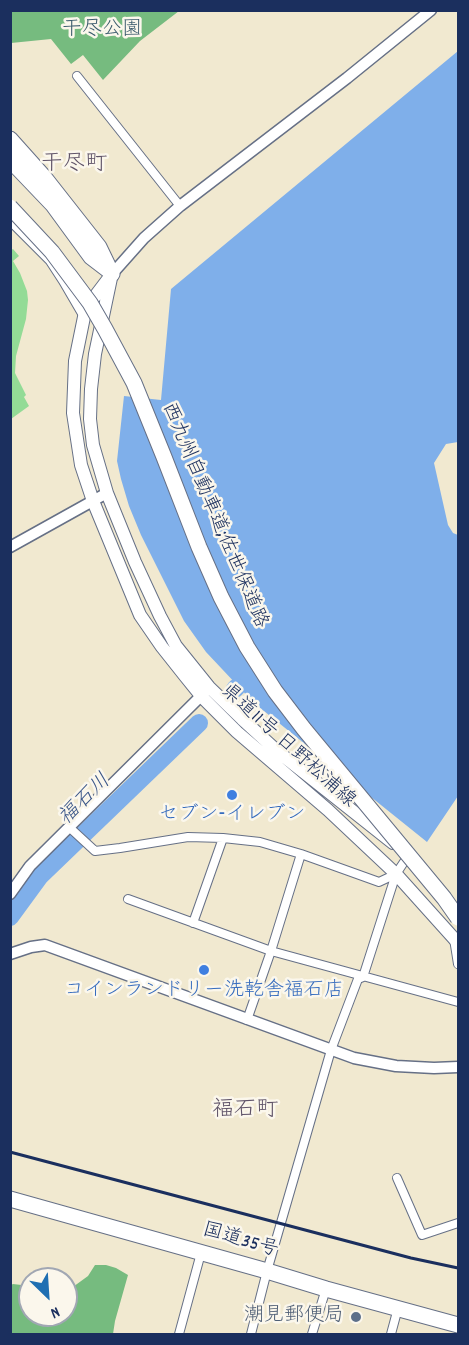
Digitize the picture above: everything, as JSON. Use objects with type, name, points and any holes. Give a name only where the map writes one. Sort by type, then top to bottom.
[{"type":"highway","points":[[10,139],[44,177],[99,247],[112,274]]},
{"type":"highway","points":[[10,160],[53,206],[91,256],[112,274]]},
{"type":"highway","name":"西九州自動車道;佐世保道路","points":[[10,207],[52,252],[90,303],[105,329],[134,383],[199,547],[221,597],[247,647],[275,691],[459,918]]},
{"type":"highway","name":"国道35号","points":[[10,1199],[459,1325]]},
{"type":"main road","name":"県道11号 日野松浦線","points":[[112,274],[93,298],[84,317],[75,361],[73,413],[81,465],[93,501],[140,615],[162,648],[206,692],[412,860],[459,907]]},
{"type":"main road","name":"県道11号 日野松浦線","points":[[112,274],[94,354],[90,419],[93,446],[107,493],[160,616],[176,646],[206,692],[237,732],[328,810],[396,874],[456,940]]},
{"type":"street","points":[[112,274],[144,238],[180,206],[347,78],[431,10]]},
{"type":"street","points":[[77,76],[180,206]]},
{"type":"street","points":[[10,221],[50,261],[84,317]]},
{"type":"street","points":[[10,547],[107,493]]},
{"type":"street","points":[[10,894],[30,866],[71,829],[206,692]]},
{"type":"street","points":[[71,829],[95,851],[188,837],[260,842],[379,882],[396,874],[412,860]]},
{"type":"street","points":[[193,923],[223,838]]},
{"type":"street","points":[[247,1020],[301,855]]},
{"type":"street","points":[[250,1335],[331,1050],[358,979],[363,977],[396,874]]},
{"type":"street","points":[[128,899],[271,951],[459,1002]]},
{"type":"street","points":[[456,940],[459,964]]},
{"type":"street","points":[[10,954],[45,945],[354,1058],[396,1066],[459,1067]]},
{"type":"street","points":[[397,1178],[422,1235],[459,1223]]},
{"type":"street","points":[[179,1335],[201,1253]]},
{"type":"street","points":[[312,1335],[326,1289]]},
{"type":"street","points":[[391,1335],[398,1308]]},
{"type":"green space","name":"干尽公園","points":[[11,10],[179,11],[140,41],[103,80],[83,55],[71,64],[51,39],[11,43]]},
{"type":"green space","points":[[13,249],[19,256],[13,261],[27,291],[28,300],[26,319],[16,356],[15,373],[29,406],[11,419],[10,251]]},
{"type":"green space","points":[[95,1265],[116,1268],[128,1275],[113,1334],[11,1334],[11,1285],[18,1285],[18,1327],[78,1327],[78,1283],[88,1276]]},
{"type":"water","points":[[458,51],[458,442],[446,444],[434,463],[448,525],[453,533],[458,535],[458,796],[427,842],[254,703],[206,652],[184,621],[141,535],[129,506],[117,461],[124,396],[161,400],[171,289]]},
{"type":"waterway","name":"福石川","points":[[10,917],[40,876],[199,723]]},
{"type":"railway","points":[[10,1152],[411,1258],[458,1268]]},
{"type":"place","name":"セブン-イレブン","points":[[232,795]]},
{"type":"place","name":"コインランドリー洗乾舎福石店","points":[[204,970]]},
{"type":"place","name":"潮見郵便局","points":[[356,1317]]},
{"type":"district","name":"干尽町","points":[[74,166]]},
{"type":"district","name":"福石町","points":[[245,1112]]}]
